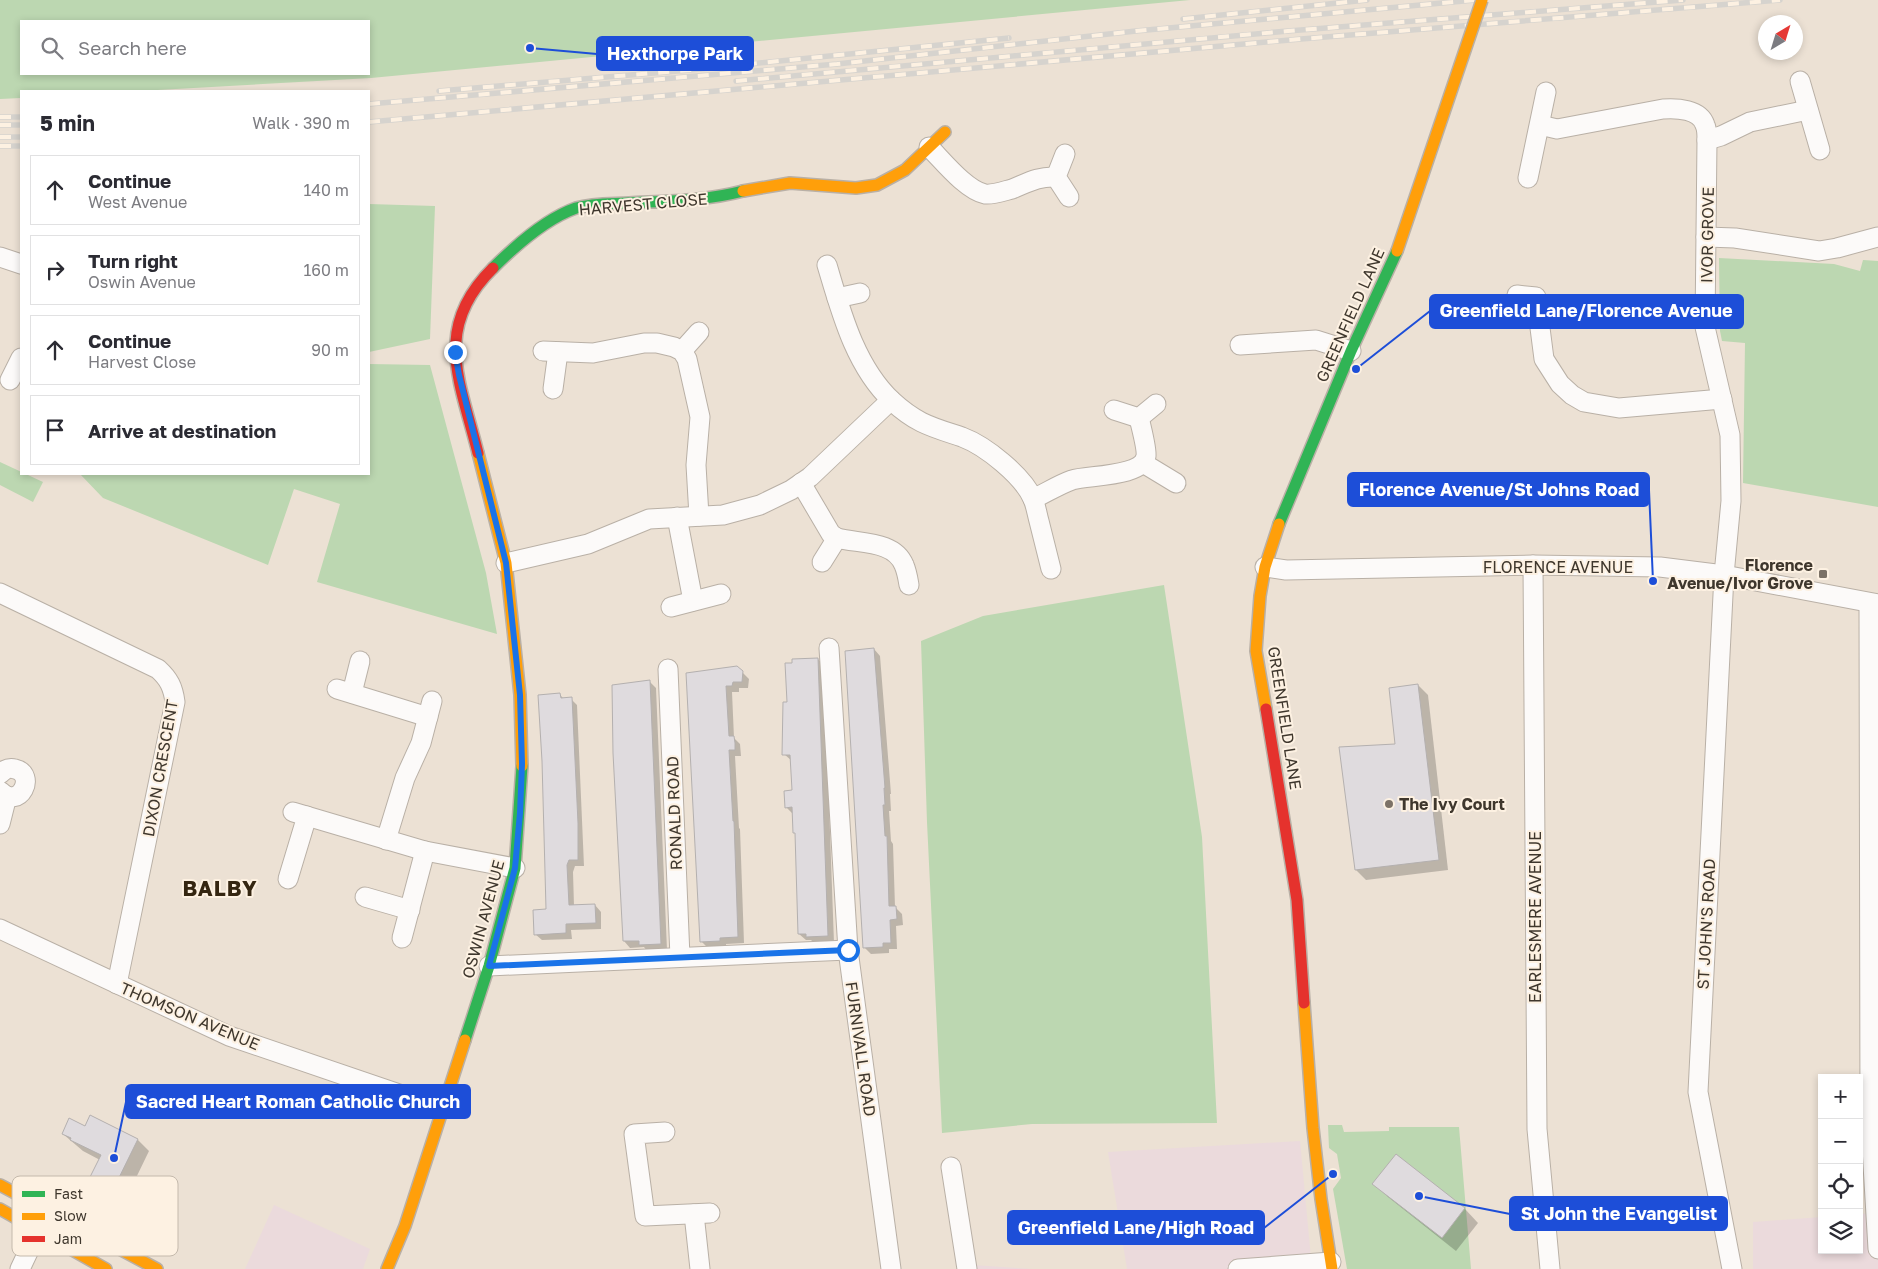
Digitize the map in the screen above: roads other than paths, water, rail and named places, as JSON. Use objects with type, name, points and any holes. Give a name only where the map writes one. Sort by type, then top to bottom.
[{"type":"street","name":"GREENFIELD LANE","points":[[1332,1265],[1321,1200],[1313,1128],[1298,900],[1256,651],[1260,596],[1265,567],[1280,519],[1351,352],[1397,251],[1482,0]]},
{"type":"street","points":[[1800,81],[1820,150]]},
{"type":"street","points":[[1528,178],[1546,92]]},
{"type":"street","name":"IVOR GROVE","points":[[1540,126],[1557,128],[1663,108],[1679,108],[1696,114],[1705,123],[1708,140],[1705,327],[1730,435],[1731,500],[1724,575]]},
{"type":"street","points":[[1708,140],[1722,136],[1750,122],[1808,110]]},
{"type":"street","name":"HARVEST CLOSE","points":[[506,563],[459,375],[455,352],[461,316],[475,287],[488,270],[542,226],[573,209],[603,204],[721,196],[767,185],[810,183],[856,188],[875,185],[893,178],[905,170],[945,132]]},
{"type":"street","points":[[929,147],[974,190],[986,194],[1011,189],[1038,178],[1056,176]]},
{"type":"street","points":[[1056,176],[1065,154]]},
{"type":"street","points":[[1056,176],[1069,198]]},
{"type":"street","points":[[1706,237],[1735,238],[1819,250],[1837,248],[1878,237]]},
{"type":"street","points":[[0,257],[20,264]]},
{"type":"street","points":[[827,265],[844,324],[876,382],[891,400],[915,420],[941,432],[964,438],[981,447],[1022,482],[1033,499],[1051,569]]},
{"type":"street","points":[[837,298],[860,293]]},
{"type":"street","points":[[1517,296],[1536,297],[1544,359],[1560,384],[1572,395],[1584,402],[1619,408],[1722,399]]},
{"type":"street","points":[[682,351],[699,332]]},
{"type":"street","points":[[1240,345],[1316,340],[1351,352]]},
{"type":"street","points":[[553,389],[550,351],[592,353],[644,342],[674,347],[682,351],[687,359],[700,417],[696,465],[699,516]]},
{"type":"street","points":[[11,381],[20,360]]},
{"type":"street","points":[[506,563],[588,544],[649,519],[723,514],[760,505],[791,490],[810,477],[891,400]]},
{"type":"street","points":[[1139,418],[1156,404]]},
{"type":"street","points":[[1114,410],[1139,418]]},
{"type":"street","points":[[1033,499],[1071,480],[1124,472],[1136,468],[1143,462],[1146,456],[1139,418]]},
{"type":"street","points":[[1143,462],[1176,483]]},
{"type":"street","points":[[801,483],[831,534],[837,538],[883,546],[892,550],[904,565],[909,585]]},
{"type":"street","points":[[677,517],[693,602]]},
{"type":"street","points":[[822,562],[837,538]]},
{"type":"street","name":"OSWIN AVENUE","points":[[387,1269],[405,1226],[489,966],[515,868],[522,764],[520,695],[506,563]]},
{"type":"street","name":"FLORENCE AVENUE","points":[[1265,567],[1286,570],[1533,565],[1660,567],[1724,575],[1874,603]]},
{"type":"street","name":"EARLESMERE AVENUE","points":[[1533,565],[1537,1129],[1550,1269]]},
{"type":"street","name":"ST JOHN'S ROAD","points":[[1724,575],[1698,1092],[1732,1269]]},
{"type":"street","name":"DIXON CRESCENT","points":[[0,593],[158,669],[167,677],[173,688],[174,702],[117,984]]},
{"type":"street","points":[[671,607],[721,594]]},
{"type":"street","points":[[1874,603],[1870,1114],[1878,1249]]},
{"type":"street","name":"FURNIVALL ROAD","points":[[829,648],[848,950],[891,1269]]},
{"type":"street","points":[[360,661],[344,691],[430,709],[421,743],[405,778],[386,840]]},
{"type":"street","name":"RONALD ROAD","points":[[668,669],[680,957]]},
{"type":"street","points":[[0,774],[5,770],[14,769],[22,773],[25,778],[25,787],[20,794],[16,796],[3,793],[0,824]]},
{"type":"street","points":[[288,878],[300,814],[425,851],[515,868]]},
{"type":"street","points":[[402,938],[425,851]]},
{"type":"street","points":[[365,897],[410,910]]},
{"type":"street","name":"THOMSON AVENUE","points":[[0,929],[230,1036],[443,1109]]},
{"type":"street","points":[[489,966],[848,950]]},
{"type":"street","points":[[665,1132],[634,1134],[645,1216],[702,1214],[700,1269]]},
{"type":"street","points":[[951,1167],[967,1269]]},
{"type":"street","points":[[0,1185],[12,1191]]},
{"type":"street","points":[[0,1209],[12,1216]]},
{"type":"street","points":[[20,1269],[26,1256]]},
{"type":"street","points":[[83,1256],[106,1269]]},
{"type":"street","points":[[132,1256],[156,1269]]},
{"type":"street","points":[[1238,1269],[1332,1265]]},
{"type":"railway","points":[[1183,19],[1367,0]]},
{"type":"railway","points":[[370,104],[837,64],[1136,31],[1475,0]]},
{"type":"railway","points":[[736,81],[1288,31],[1683,0]]},
{"type":"railway","points":[[370,122],[1301,39],[1780,0]]},
{"type":"railway","points":[[439,91],[690,70],[1009,38]]},
{"type":"railway","points":[[0,117],[20,117]]},
{"type":"railway","points":[[0,125],[20,125]]},
{"type":"railway","points":[[0,137],[20,137]]},
{"type":"railway","points":[[0,146],[20,146]]},
{"type":"place","name":"Hexthorpe Park","points":[[530,48]]},
{"type":"place","name":"Greenfield Lane/Florence Avenue","points":[[1356,369]]},
{"type":"place","name":"Florence Avenue/Ivor Grove","points":[[1823,574]]},
{"type":"place","name":"Florence Avenue/St Johns Road","points":[[1653,581]]},
{"type":"place","name":"The Ivy Court","points":[[1389,804]]},
{"type":"place","name":"Sacred Heart Roman Catholic Church","points":[[114,1158]]},
{"type":"place","name":"Greenfield Lane/High Road","points":[[1333,1174]]},
{"type":"place","name":"St John the Evangelist","points":[[1419,1196]]},
{"type":"district","name":"BALBY","points":[[220,889]]}]
